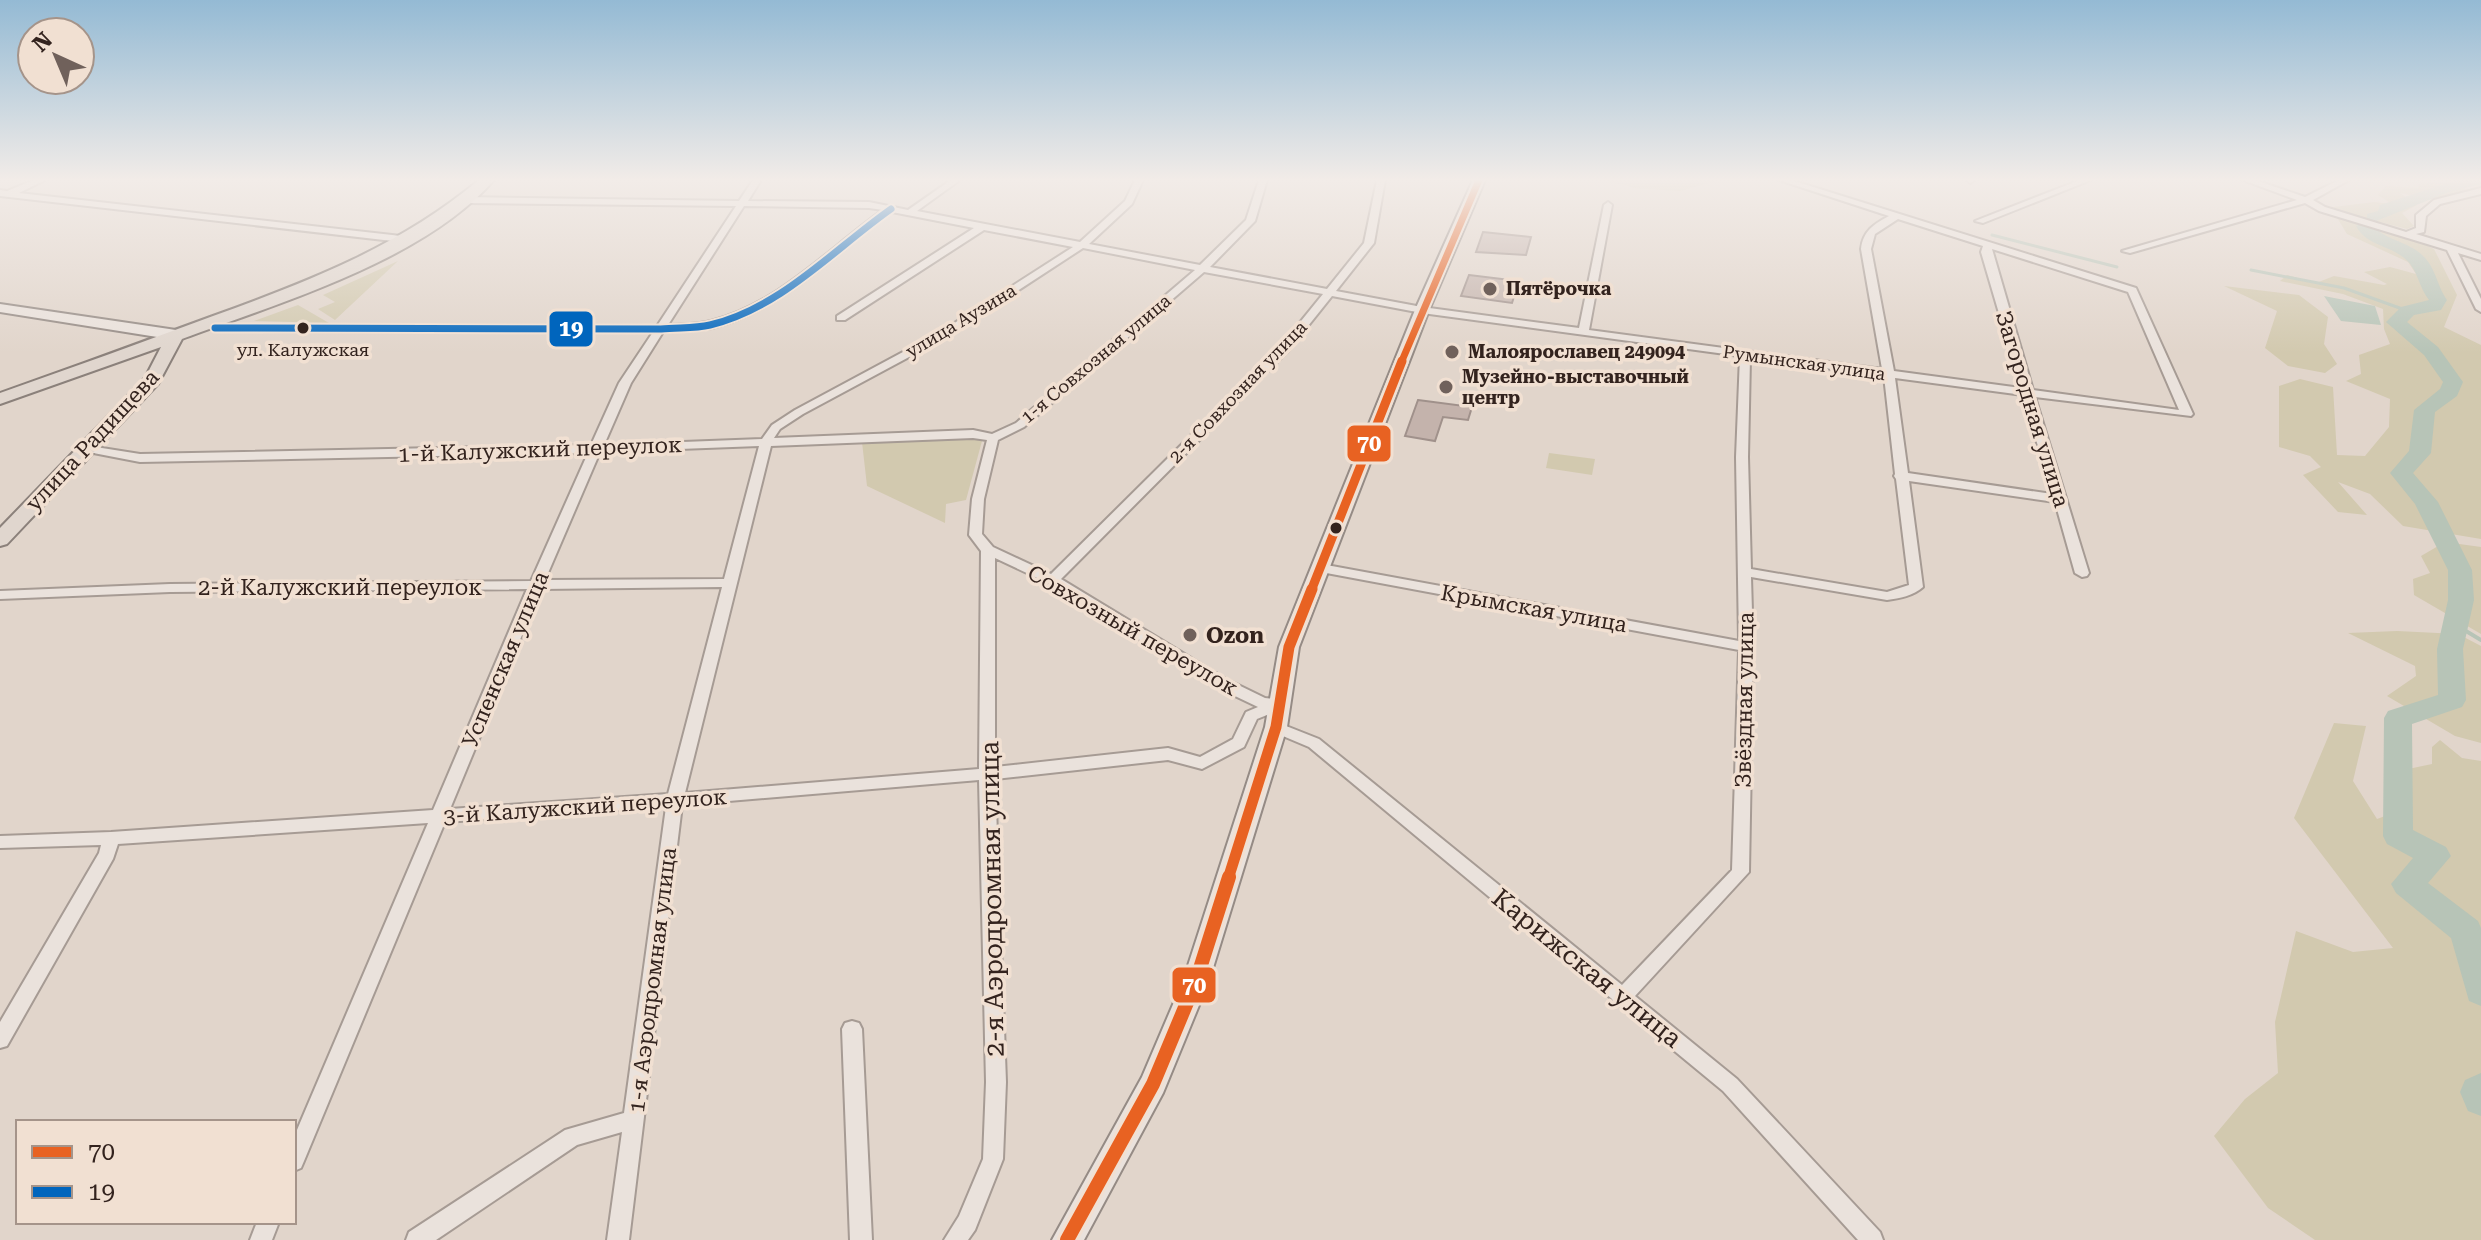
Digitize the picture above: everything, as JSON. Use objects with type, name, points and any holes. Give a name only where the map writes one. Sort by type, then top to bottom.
[{"type":"main road","points":[[0,399],[252,308],[353,268],[414,238]]},
{"type":"main road","points":[[1067,1240],[1153,1084],[1196,981],[1276,727],[1289,647],[1422,310],[1454,238]]},
{"type":"main road","points":[[0,308],[176,335]]},
{"type":"main road","points":[[152,380],[192,344],[252,308]]},
{"type":"main road","name":"улица Радищева","points":[[0,540],[152,380],[176,335]]},
{"type":"main road","points":[[62,377],[102,367],[138,364],[152,370],[152,380]]},
{"type":"street","points":[[392,238],[411,240]]},
{"type":"street","name":"Успенская улица","points":[[296,1156],[535,587],[625,383],[719,238]]},
{"type":"street","points":[[215,328],[661,329],[711,325],[748,312],[856,238]]},
{"type":"street","points":[[841,318],[965,238]]},
{"type":"street","name":"Румынская улица","points":[[1042,238],[1422,310],[2187,414],[2132,290],[1988,245]]},
{"type":"street","name":"улица Аузина","points":[[766,442],[776,427],[799,412],[946,333],[1090,238]]},
{"type":"street","name":"1-я Совхозная улица","points":[[993,438],[1020,425],[1204,267],[1233,238]]},
{"type":"street","name":"2-я Совхозная улица","points":[[1053,580],[1284,349],[1370,238]]},
{"type":"street","points":[[1583,332],[1602,238]]},
{"type":"street","points":[[1746,572],[1887,596],[1916,587],[1889,375],[1866,238]]},
{"type":"street","points":[[1966,238],[1988,245]]},
{"type":"street","points":[[2127,251],[2173,238]]},
{"type":"street","points":[[2419,238],[2481,257]]},
{"type":"street","name":"Загородная улица","points":[[1988,245],[1986,252],[2082,573]]},
{"type":"street","points":[[2451,248],[2481,309]]},
{"type":"street","name":"Звёздная улица","points":[[1621,998],[1740,872],[1746,647],[1742,457],[1745,354]]},
{"type":"street","name":"1-й Калужский переулок","points":[[87,448],[140,458],[595,449],[973,434],[993,438]]},
{"type":"street","points":[[988,550],[975,535],[978,499],[993,438]]},
{"type":"street","name":"1-я Аэродромная улица","points":[[618,1240],[675,800],[766,442]]},
{"type":"street","points":[[1900,476],[2059,499]]},
{"type":"street","name":"Совхозный переулок","points":[[988,550],[1053,580],[1219,682],[1262,703],[1279,704]]},
{"type":"street","name":"2-я Аэродромная улица","points":[[955,1240],[967,1223],[993,1159],[996,1082],[987,774],[988,550]]},
{"type":"street","name":"Крымская улица","points":[[1321,568],[1746,647]]},
{"type":"street","name":"2-й Калужский переулок","points":[[0,595],[170,588],[728,583]]},
{"type":"street","name":"3-й Калужский переулок","points":[[0,842],[111,838],[675,800],[987,774],[1168,754],[1202,763],[1239,743],[1251,716],[1279,704]]},
{"type":"street","name":"Карижская улица","points":[[1276,727],[1314,743],[1730,1085],[1872,1240]]},
{"type":"street","points":[[0,1040],[107,854],[111,838]]},
{"type":"street","points":[[852,1029],[861,1240]]},
{"type":"street","points":[[417,1240],[572,1137],[635,1119]]},
{"type":"shaded area","points":[[2355,238],[2409,238],[2434,249],[2457,295],[2444,327],[2481,345],[2481,539],[2403,526],[2370,494],[2338,482],[2367,515],[2338,512],[2303,475],[2321,467],[2310,456],[2279,447],[2279,386],[2300,379],[2333,387],[2337,455],[2365,456],[2389,427],[2390,399],[2346,381],[2361,374],[2359,355],[2390,344],[2384,329],[2383,309],[2343,294],[2280,281],[2287,275],[2316,283],[2334,276],[2384,285],[2387,284],[2364,272],[2390,267],[2416,274],[2408,262]]},
{"type":"shaded area","points":[[398,261],[335,320],[318,309],[335,302],[323,295]]},
{"type":"shaded area","points":[[2224,286],[2299,295],[2328,317],[2324,344],[2337,364],[2325,373],[2288,366],[2265,348],[2277,311]]},
{"type":"shaded area","points":[[2324,296],[2375,306],[2381,325],[2341,321]]},
{"type":"shaded area","points":[[298,305],[329,323],[254,321]]},
{"type":"shaded area","points":[[975,438],[982,441],[966,500],[946,504],[945,523],[867,486],[862,442]]},
{"type":"shaded area","points":[[1549,453],[1595,459],[1592,475],[1546,468]]},
{"type":"shaded area","points":[[2445,542],[2481,547],[2481,634],[2414,595],[2413,579],[2430,573],[2421,556]]},
{"type":"shaded area","points":[[2397,631],[2458,634],[2481,646],[2481,743],[2455,736],[2387,696],[2416,676],[2415,666],[2348,633]]},
{"type":"shaded area","points":[[2334,723],[2366,726],[2353,781],[2377,819],[2404,809],[2392,790],[2394,772],[2432,764],[2432,747],[2440,740],[2462,758],[2481,761],[2481,1240],[2315,1240],[2268,1208],[2214,1136],[2245,1099],[2278,1073],[2275,1022],[2296,931],[2353,952],[2393,948],[2294,818]]},
{"type":"building","points":[[1481,238],[1531,238],[1526,255],[1476,252]]},
{"type":"building","name":"Пятёрочка","points":[[1469,275],[1519,281],[1512,303],[1461,296]]},
{"type":"building","points":[[1418,400],[1472,407],[1468,420],[1443,417],[1435,441],[1405,436]]},
{"type":"waterway","points":[[2003,238],[2117,267]]},
{"type":"waterway","points":[[2378,238],[2416,259],[2424,268],[2431,290],[2438,300],[2434,306],[2408,311],[2396,322],[2431,351],[2453,382],[2450,392],[2425,410],[2420,453],[2401,473],[2426,502],[2460,570],[2461,600],[2450,649],[2452,700],[2398,718],[2398,836],[2435,856],[2407,884],[2466,931],[2481,991]]},
{"type":"waterway","points":[[2251,270],[2344,288],[2408,311]]},
{"type":"waterway","points":[[2456,625],[2481,640]]},
{"type":"waterway","points":[[2481,1090],[2478,1092],[2481,1099]]},
{"type":"transit line","name":"19","points":[[215,328],[698,327],[735,317],[759,306],[852,238]]},
{"type":"transit line","name":"70","points":[[1067,1240],[1153,1084],[1196,981],[1276,727],[1289,647],[1422,310],[1454,238]]},
{"type":"place","name":"Пятёрочка","points":[[1490,289]]},
{"type":"place","name":"ул. Калужская","points":[[303,328]]},
{"type":"place","name":"Малоярославец 249094","points":[[1452,352]]},
{"type":"place","name":"Музейно-выставочный центр","points":[[1446,387]]},
{"type":"place","name":"Ozon","points":[[1190,635]]}]
